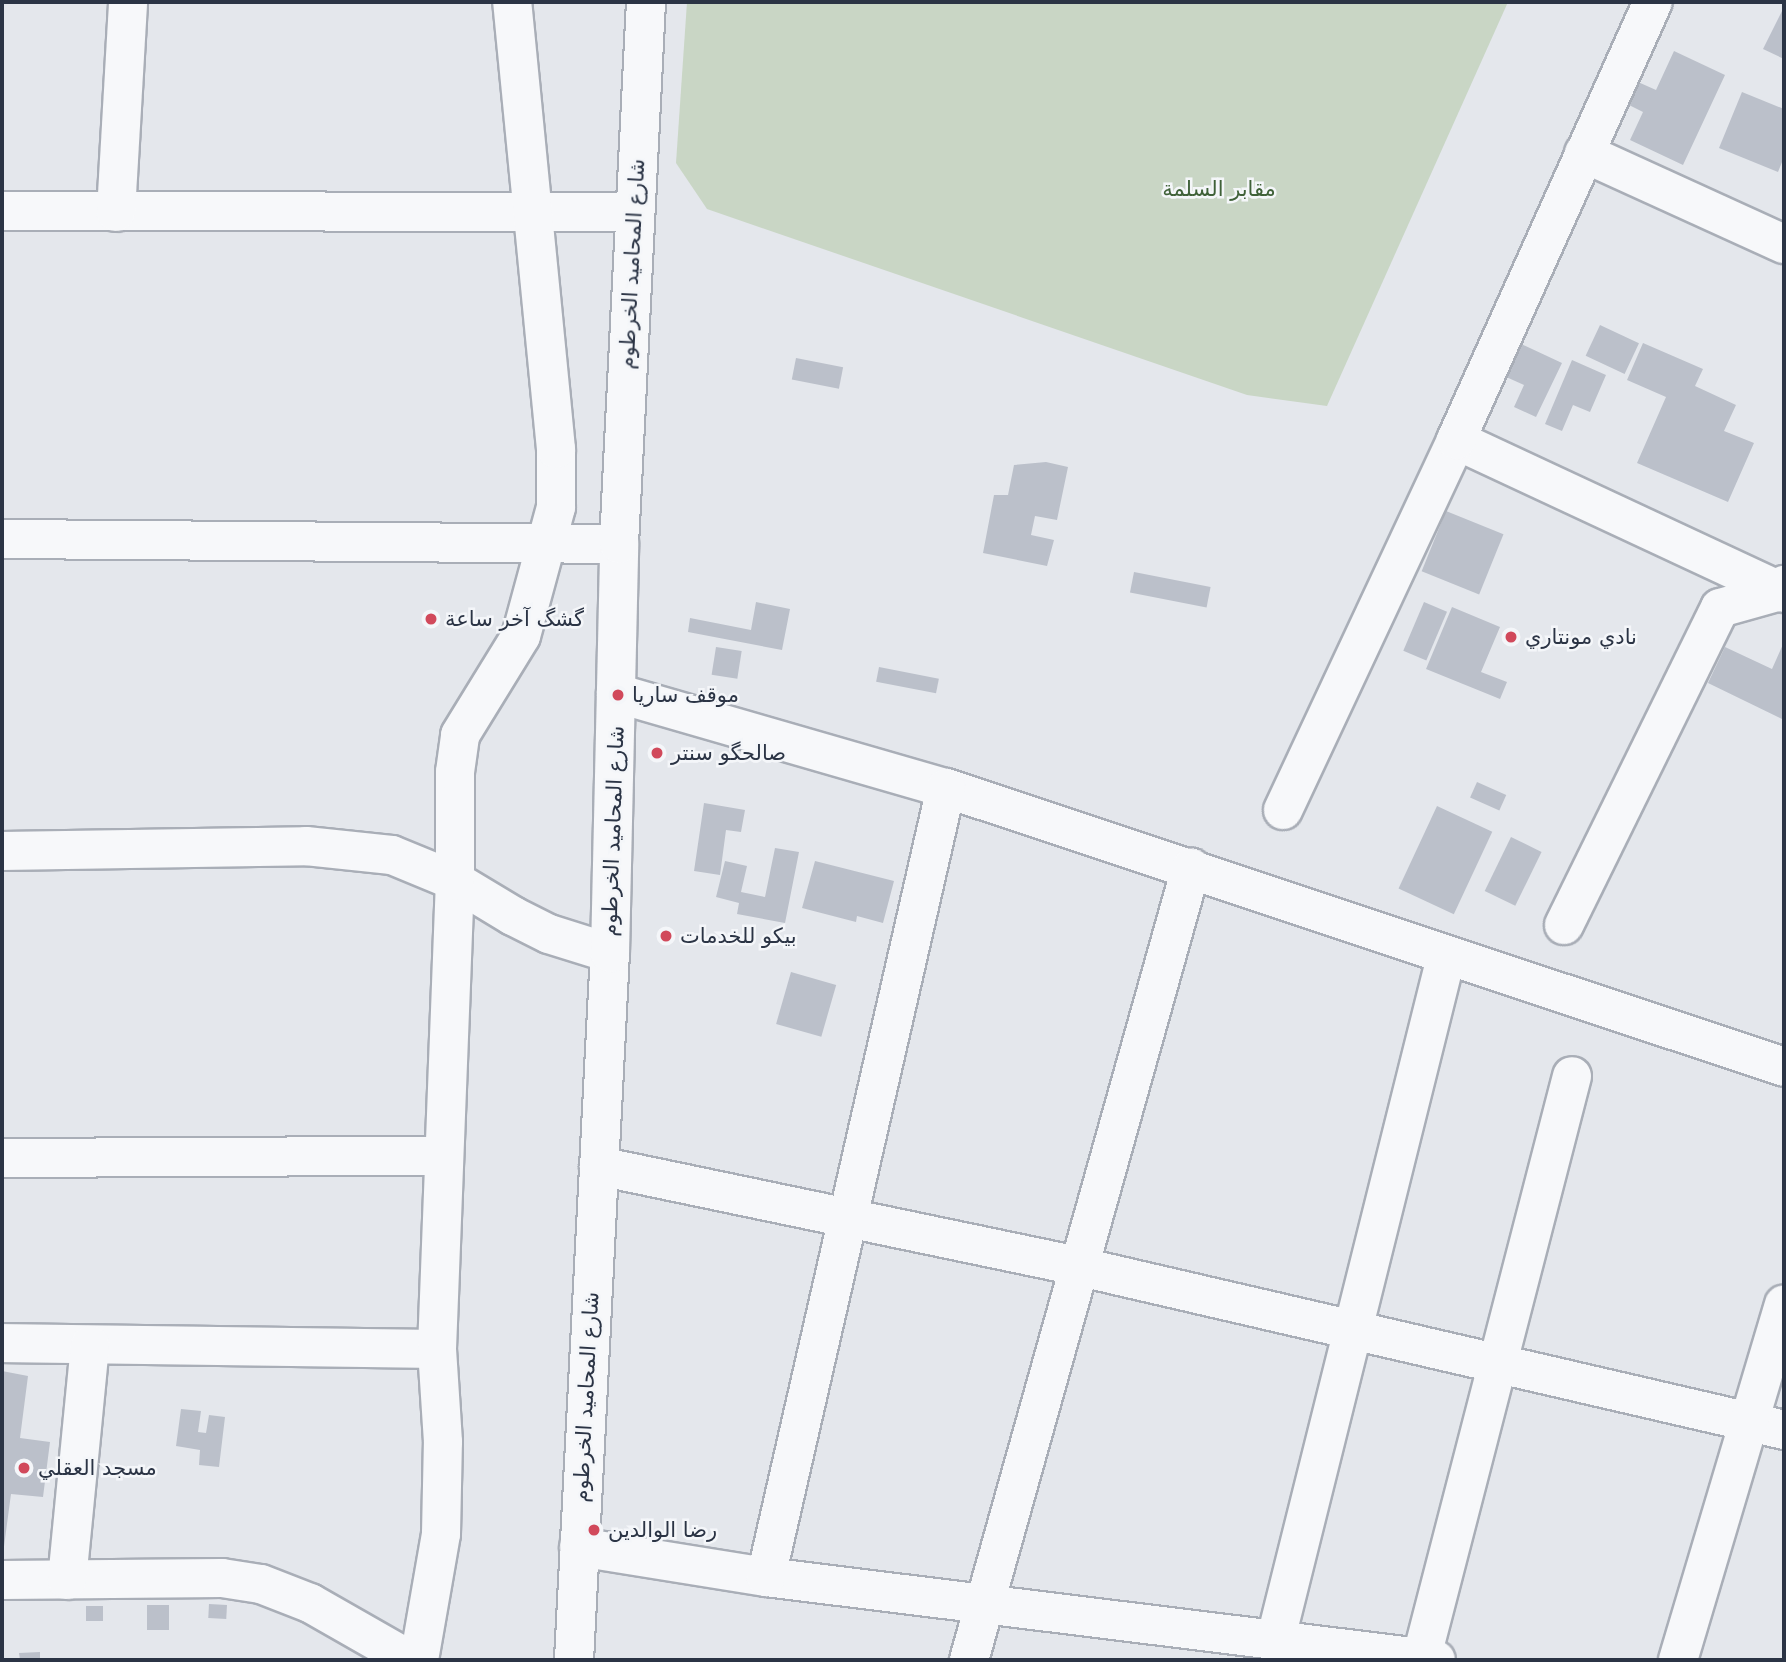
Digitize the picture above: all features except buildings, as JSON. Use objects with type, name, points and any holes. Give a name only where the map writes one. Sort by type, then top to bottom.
[{"type":"street","points":[[116,212],[128,2]]},
{"type":"street","points":[[419,1660],[441,1534],[443,1442],[437,1349],[455,881],[455,772],[460,735],[521,636],[556,507],[556,449],[542,329],[535,212],[512,2]]},
{"type":"street","name":"شارع المحاميد الخرطوم","points":[[574,1660],[610,953],[618,544],[646,2]]},
{"type":"street","points":[[1283,810],[1456,440],[1653,2]]},
{"type":"street","points":[[1584,153],[1784,244]]},
{"type":"street","points":[[2,211],[634,212]]},
{"type":"street","points":[[1456,440],[1783,590]]},
{"type":"street","points":[[2,539],[618,544]]},
{"type":"street","points":[[1564,925],[1720,608],[1783,590]]},
{"type":"street","points":[[617,693],[946,788],[1191,868],[1446,957],[1784,1067]]},
{"type":"street","points":[[766,1577],[946,788]]},
{"type":"street","points":[[2,851],[306,846],[392,855],[455,881],[549,934],[610,953]]},
{"type":"street","points":[[969,1660],[1191,868]]},
{"type":"street","points":[[1276,1642],[1351,1330],[1446,957]]},
{"type":"street","points":[[579,1547],[766,1577],[1426,1659],[1496,1365],[1572,1076]]},
{"type":"street","points":[[2,1158],[444,1156]]},
{"type":"street","points":[[598,1166],[1081,1267],[1784,1430]]},
{"type":"street","points":[[1678,1660],[1784,1304]]},
{"type":"street","points":[[2,1343],[437,1349]]},
{"type":"street","points":[[67,1580],[90,1345]]},
{"type":"street","points":[[2,1580],[222,1578],[261,1584],[310,1603],[411,1660]]},
{"type":"green space","name":"مقابر السلمة","points":[[687,2],[1508,2],[1327,406],[1247,395],[707,209],[676,163]]},
{"type":"place","name":"گشگ آخر ساعة","points":[[431,619]]},
{"type":"place","name":"نادي مونتاري","points":[[1511,637]]},
{"type":"place","name":"موقف ساريا","points":[[618,695]]},
{"type":"place","name":"صالحگو سنتر","points":[[657,753]]},
{"type":"place","name":"بيكو للخدمات","points":[[666,936]]},
{"type":"place","name":"مسجد العقلي","points":[[24,1468]]},
{"type":"place","name":"رضا الوالدين","points":[[594,1530]]}]
